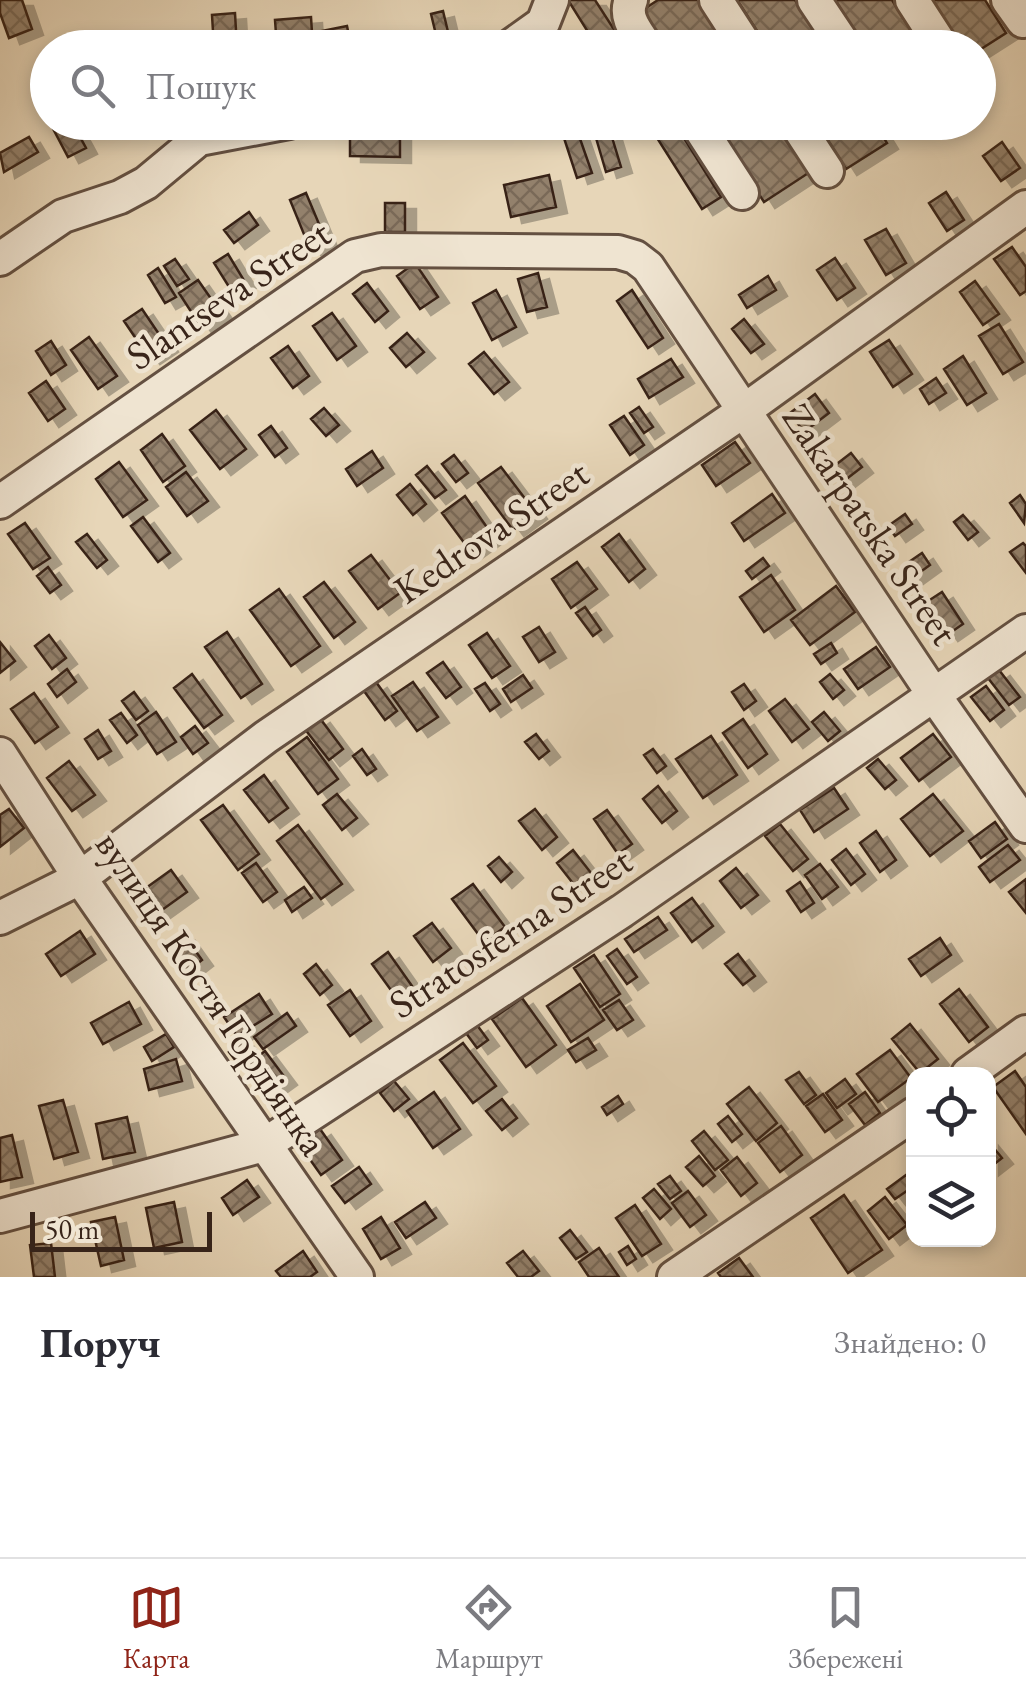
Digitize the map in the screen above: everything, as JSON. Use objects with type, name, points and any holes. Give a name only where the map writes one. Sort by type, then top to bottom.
[{"type":"street","points":[[631,0],[628,8],[635,30]]},
{"type":"street","points":[[716,0],[735,30]]},
{"type":"street","points":[[814,0],[834,30]]},
{"type":"street","points":[[912,0],[931,30]]},
{"type":"street","points":[[528,30],[548,12]]},
{"type":"street","points":[[0,259],[64,216],[120,197],[146,183],[199,140]]},
{"type":"street","points":[[708,140],[742,194]]},
{"type":"street","points":[[807,140],[827,171]]},
{"type":"street","name":"Kedrova Street","points":[[0,918],[80,878],[266,737],[745,410],[1026,206]]},
{"type":"street","name":"Slantseva Street","points":[[0,502],[355,256],[380,250],[618,252],[634,256],[648,267]]},
{"type":"street","name":"Zakarpatska Street","points":[[648,267],[1026,826]]},
{"type":"street","name":"Stratosferna Street","points":[[0,1216],[264,1145],[622,911],[1026,631]]},
{"type":"street","name":"вулиця Костя Гордіянка","points":[[0,754],[80,878],[357,1277]]},
{"type":"street","points":[[978,1067],[1026,1032]]},
{"type":"street","points":[[674,1277],[906,1119]]},
{"type":"building","points":[[0,0],[22,0],[32,29],[9,38]]},
{"type":"building","points":[[568,0],[595,0],[614,30],[587,30]]},
{"type":"building","points":[[658,0],[699,0],[718,30],[653,30],[641,11]]},
{"type":"building","points":[[737,0],[795,0],[814,30],[756,30]]},
{"type":"building","points":[[835,0],[892,0],[911,30],[854,30]]},
{"type":"building","points":[[931,0],[985,0],[1006,33],[996,39],[996,30],[950,30]]},
{"type":"building","points":[[443,11],[448,30],[435,30],[431,14]]},
{"type":"building","points":[[235,13],[236,30],[213,30],[212,15]]},
{"type":"building","points":[[311,17],[312,30],[276,30],[275,20]]},
{"type":"building","points":[[29,137],[38,152],[4,172],[0,153]]},
{"type":"building","points":[[59,140],[82,140],[86,148],[68,157]]},
{"type":"building","points":[[350,140],[400,140],[400,157],[350,156]]},
{"type":"building","points":[[565,140],[580,140],[592,173],[577,178]]},
{"type":"building","points":[[597,140],[613,140],[621,167],[606,172]]},
{"type":"building","points":[[658,140],[685,140],[721,197],[702,209]]},
{"type":"building","points":[[724,140],[790,140],[810,172],[764,202]]},
{"type":"building","points":[[827,140],[885,140],[887,143],[846,169]]},
{"type":"building","points":[[1002,142],[1020,168],[1001,181],[983,156]]},
{"type":"building","points":[[549,175],[556,207],[511,217],[504,185]]},
{"type":"building","points":[[946,192],[964,220],[947,231],[929,203]]},
{"type":"building","points":[[306,193],[327,243],[310,249],[290,200]]},
{"type":"building","points":[[385,203],[405,203],[405,232],[385,232]]},
{"type":"building","points":[[249,212],[258,225],[234,243],[224,230]]},
{"type":"building","points":[[886,229],[906,263],[886,275],[865,240]]},
{"type":"building","points":[[1012,247],[1026,267],[1026,291],[1020,295],[994,259]]},
{"type":"building","points":[[228,254],[245,282],[231,290],[214,263]]},
{"type":"building","points":[[835,258],[855,288],[837,300],[817,270]]},
{"type":"building","points":[[175,259],[189,279],[177,286],[164,266]]},
{"type":"building","points":[[415,263],[438,297],[420,309],[397,276]]},
{"type":"building","points":[[158,268],[176,297],[165,303],[148,275]]},
{"type":"building","points":[[538,273],[547,307],[527,312],[518,279]]},
{"type":"building","points":[[768,276],[776,290],[747,308],[739,295]]},
{"type":"building","points":[[198,280],[221,313],[201,327],[179,293]]},
{"type":"building","points":[[975,281],[999,314],[983,325],[960,292]]},
{"type":"building","points":[[367,283],[388,311],[375,322],[353,294]]},
{"type":"building","points":[[496,290],[516,327],[492,340],[473,303]]},
{"type":"building","points":[[632,290],[663,338],[648,348],[617,301]]},
{"type":"building","points":[[142,309],[167,346],[149,358],[124,321]]},
{"type":"building","points":[[332,313],[356,346],[337,360],[313,326]]},
{"type":"building","points":[[744,319],[764,344],[751,353],[732,329]]},
{"type":"building","points":[[999,324],[1023,362],[1003,374],[979,336]]},
{"type":"building","points":[[407,333],[424,352],[406,367],[390,348]]},
{"type":"building","points":[[89,337],[117,376],[98,389],[71,350]]},
{"type":"building","points":[[889,340],[912,374],[893,387],[870,352]]},
{"type":"building","points":[[51,341],[66,365],[51,375],[36,351]]},
{"type":"building","points":[[288,346],[309,376],[293,388],[271,358]]},
{"type":"building","points":[[484,352],[509,382],[494,394],[469,364]]},
{"type":"building","points":[[963,356],[986,393],[967,405],[944,369]]},
{"type":"building","points":[[671,359],[683,377],[649,398],[638,379]]},
{"type":"building","points":[[936,378],[946,393],[929,404],[920,389]]},
{"type":"building","points":[[46,381],[65,409],[48,421],[29,393]]},
{"type":"building","points":[[815,394],[829,413],[804,432],[790,413]]},
{"type":"building","points":[[639,407],[653,427],[644,433],[630,413]]},
{"type":"building","points":[[324,408],[339,425],[326,436],[311,419]]},
{"type":"building","points":[[216,410],[246,449],[220,469],[190,430]]},
{"type":"building","points":[[624,416],[644,445],[630,455],[610,425]]},
{"type":"building","points":[[271,426],[287,448],[275,457],[259,435]]},
{"type":"building","points":[[162,434],[185,466],[163,482],[141,450]]},
{"type":"building","points":[[735,442],[750,463],[716,486],[702,465]]},
{"type":"building","points":[[372,451],[383,468],[357,486],[346,469]]},
{"type":"building","points":[[851,453],[862,467],[840,484],[829,470]]},
{"type":"building","points":[[454,455],[468,473],[456,482],[442,464]]},
{"type":"building","points":[[119,462],[147,500],[123,517],[96,479]]},
{"type":"building","points":[[427,466],[446,490],[435,498],[416,475]]},
{"type":"building","points":[[501,467],[536,513],[513,530],[478,483]]},
{"type":"building","points":[[186,472],[208,501],[187,516],[166,487]]},
{"type":"building","points":[[410,484],[426,504],[413,515],[397,495]]},
{"type":"building","points":[[772,494],[785,513],[744,541],[732,523]]},
{"type":"building","points":[[1020,495],[1026,504],[1024,523],[1010,503]]},
{"type":"building","points":[[465,496],[493,536],[471,552],[442,513]]},
{"type":"building","points":[[905,514],[912,524],[895,536],[888,526]]},
{"type":"building","points":[[963,515],[978,532],[968,540],[954,522]]},
{"type":"building","points":[[143,517],[170,553],[158,562],[131,526]]},
{"type":"building","points":[[25,523],[50,558],[33,569],[8,534]]},
{"type":"building","points":[[87,534],[107,560],[97,568],[76,542]]},
{"type":"building","points":[[619,534],[645,569],[629,582],[602,547]]},
{"type":"building","points":[[1023,543],[1026,546],[1026,573],[1010,552]]},
{"type":"building","points":[[922,553],[930,565],[912,578],[903,566]]},
{"type":"building","points":[[371,555],[400,593],[378,609],[349,571]]},
{"type":"building","points":[[763,558],[769,566],[752,579],[746,571]]},
{"type":"building","points":[[577,562],[597,589],[571,608],[552,579]]},
{"type":"building","points":[[48,567],[61,585],[50,593],[37,576]]},
{"type":"building","points":[[771,575],[795,610],[764,632],[740,597]]},
{"type":"building","points":[[324,582],[355,622],[334,638],[304,597]]},
{"type":"building","points":[[836,586],[855,612],[810,645],[791,620]]},
{"type":"building","points":[[279,589],[320,646],[291,666],[250,610]]},
{"type":"building","points":[[942,592],[963,624],[947,635],[925,603]]},
{"type":"building","points":[[585,607],[601,630],[593,636],[576,613]]},
{"type":"building","points":[[539,627],[555,652],[539,662],[523,637]]},
{"type":"building","points":[[227,632],[262,684],[241,698],[205,647]]},
{"type":"building","points":[[487,633],[510,666],[492,678],[469,645]]},
{"type":"building","points":[[49,635],[66,658],[52,669],[35,646]]},
{"type":"building","points":[[0,642],[15,661],[0,673]]},
{"type":"building","points":[[831,643],[837,653],[821,664],[814,654]]},
{"type":"building","points":[[876,647],[890,667],[858,689],[844,669]]},
{"type":"building","points":[[443,662],[461,687],[446,698],[427,673]]},
{"type":"building","points":[[67,669],[76,682],[57,697],[48,684]]},
{"type":"building","points":[[999,670],[1020,697],[1009,705],[988,678]]},
{"type":"building","points":[[192,674],[222,715],[204,728],[174,688]]},
{"type":"building","points":[[830,674],[844,690],[833,699],[820,682]]},
{"type":"building","points":[[523,675],[532,688],[511,702],[503,689]]},
{"type":"building","points":[[376,682],[397,711],[385,720],[364,691]]},
{"type":"building","points":[[413,682],[438,717],[417,731],[392,696]]},
{"type":"building","points":[[485,683],[500,704],[490,711],[475,689]]},
{"type":"building","points":[[744,684],[756,701],[744,710],[732,692]]},
{"type":"building","points":[[986,686],[1004,710],[990,721],[971,697]]},
{"type":"building","points":[[134,692],[148,711],[136,720],[122,701]]},
{"type":"building","points":[[34,693],[58,727],[35,743],[11,709]]},
{"type":"building","points":[[785,699],[809,729],[792,742],[769,711]]},
{"type":"building","points":[[156,712],[176,742],[157,754],[138,725]]},
{"type":"building","points":[[824,712],[840,731],[828,741],[812,722]]},
{"type":"building","points":[[121,713],[137,735],[127,743],[110,720]]},
{"type":"building","points":[[319,717],[343,749],[329,760],[304,728]]},
{"type":"building","points":[[743,719],[767,754],[748,768],[723,733]]},
{"type":"building","points":[[195,726],[208,743],[193,754],[181,737]]},
{"type":"building","points":[[98,730],[111,751],[98,759],[85,739]]},
{"type":"building","points":[[536,734],[549,751],[539,759],[525,742]]},
{"type":"building","points":[[933,734],[951,757],[919,781],[901,758]]},
{"type":"building","points":[[711,736],[737,775],[703,798],[676,759]]},
{"type":"building","points":[[307,737],[338,779],[318,794],[287,752]]},
{"type":"building","points":[[362,749],[376,769],[367,775],[353,756]]},
{"type":"building","points":[[653,749],[666,766],[657,773],[644,755]]},
{"type":"building","points":[[878,759],[896,780],[885,789],[867,768]]},
{"type":"building","points":[[69,761],[95,795],[72,811],[47,778]]},
{"type":"building","points":[[264,775],[288,808],[269,822],[244,790]]},
{"type":"building","points":[[658,786],[677,811],[662,823],[643,799]]},
{"type":"building","points":[[834,788],[848,809],[814,832],[800,810]]},
{"type":"building","points":[[337,794],[357,818],[342,830],[323,805]]},
{"type":"building","points":[[933,794],[963,831],[930,856],[901,819]]},
{"type":"building","points":[[223,805],[259,854],[238,870],[201,820]]},
{"type":"building","points":[[9,809],[24,828],[0,847],[0,815]]},
{"type":"building","points":[[535,809],[557,837],[542,850],[519,821]]},
{"type":"building","points":[[607,810],[632,844],[618,854],[594,819]]},
{"type":"building","points":[[995,822],[1007,839],[981,858],[969,841]]},
{"type":"building","points":[[780,824],[808,859],[793,871],[765,836]]},
{"type":"building","points":[[298,825],[342,884],[321,899],[277,841]]},
{"type":"building","points":[[876,831],[896,860],[880,872],[860,843]]},
{"type":"building","points":[[1008,845],[1020,860],[990,882],[979,867]]},
{"type":"building","points":[[846,849],[865,874],[851,885],[832,860]]},
{"type":"building","points":[[573,850],[595,878],[579,891],[557,863]]},
{"type":"building","points":[[499,857],[512,872],[501,882],[488,866]]},
{"type":"building","points":[[256,863],[277,892],[263,902],[242,873]]},
{"type":"building","points":[[820,864],[838,887],[822,899],[805,875]]},
{"type":"building","points":[[736,868],[758,895],[741,908],[720,881]]},
{"type":"building","points":[[171,870],[187,892],[148,920],[132,898]]},
{"type":"building","points":[[1026,879],[1026,913],[1009,892]]},
{"type":"building","points":[[800,882],[814,903],[801,912],[787,891]]},
{"type":"building","points":[[473,884],[505,927],[484,942],[452,899]]},
{"type":"building","points":[[304,887],[312,898],[292,912],[285,900]]},
{"type":"building","points":[[692,898],[713,926],[692,942],[671,913]]},
{"type":"building","points":[[658,917],[667,930],[634,952],[625,939]]},
{"type":"building","points":[[432,923],[451,948],[433,962],[414,936]]},
{"type":"building","points":[[80,931],[95,954],[61,976],[46,954]]},
{"type":"building","points":[[184,935],[202,960],[184,974],[165,948]]},
{"type":"building","points":[[940,938],[951,955],[921,976],[909,959]]},
{"type":"building","points":[[617,949],[637,977],[627,984],[607,956]]},
{"type":"building","points":[[388,952],[412,986],[396,997],[372,964]]},
{"type":"building","points":[[738,954],[755,976],[743,985],[725,964]]},
{"type":"building","points":[[594,955],[620,994],[600,1007],[574,968]]},
{"type":"building","points":[[316,964],[332,985],[320,995],[304,974]]},
{"type":"building","points":[[580,984],[604,1020],[571,1042],[547,1006]]},
{"type":"building","points":[[959,989],[988,1027],[969,1042],[940,1004]]},
{"type":"building","points":[[350,990],[371,1021],[350,1036],[328,1005]]},
{"type":"building","points":[[259,994],[272,1014],[237,1036],[224,1017]]},
{"type":"building","points":[[522,998],[556,1045],[526,1067],[492,1019]]},
{"type":"building","points":[[619,1000],[633,1020],[617,1030],[603,1010]]},
{"type":"building","points":[[129,1002],[141,1024],[103,1044],[91,1023]]},
{"type":"building","points":[[287,1013],[296,1026],[263,1049],[254,1037]]},
{"type":"building","points":[[910,1024],[938,1059],[928,1067],[915,1067],[892,1039]]},
{"type":"building","points":[[477,1025],[488,1040],[477,1048],[466,1033]]},
{"type":"building","points":[[166,1034],[174,1047],[152,1061],[144,1047]]},
{"type":"building","points":[[588,1038],[596,1050],[576,1062],[568,1050]]},
{"type":"building","points":[[243,1041],[251,1050],[236,1061],[229,1052]]},
{"type":"building","points":[[463,1043],[496,1086],[473,1103],[440,1060]]},
{"type":"building","points":[[890,1050],[906,1071],[906,1082],[878,1102],[857,1074]]},
{"type":"building","points":[[265,1051],[286,1079],[268,1092],[247,1065]]},
{"type":"building","points":[[176,1059],[182,1081],[149,1090],[144,1069]]},
{"type":"building","points":[[1015,1071],[1026,1087],[1026,1134],[996,1091],[996,1085]]},
{"type":"building","points":[[799,1072],[816,1095],[804,1104],[786,1080]]},
{"type":"building","points":[[845,1079],[856,1094],[837,1108],[826,1093]]},
{"type":"building","points":[[394,1081],[409,1099],[394,1111],[380,1093]]},
{"type":"building","points":[[749,1087],[777,1123],[756,1141],[727,1104]]},
{"type":"building","points":[[434,1092],[460,1129],[433,1148],[407,1111]]},
{"type":"building","points":[[865,1092],[880,1113],[865,1125],[849,1104]]},
{"type":"building","points":[[823,1094],[842,1120],[825,1132],[806,1106]]},
{"type":"building","points":[[618,1096],[623,1104],[607,1115],[602,1107]]},
{"type":"building","points":[[502,1099],[517,1118],[502,1130],[486,1111]]},
{"type":"building","points":[[63,1100],[78,1152],[54,1159],[39,1106]]},
{"type":"building","points":[[728,1116],[742,1134],[732,1142],[718,1124]]},
{"type":"building","points":[[127,1117],[135,1152],[103,1159],[96,1124]]},
{"type":"building","points":[[781,1126],[802,1155],[780,1172],[758,1143]]},
{"type":"building","points":[[320,1129],[342,1160],[321,1175],[299,1144]]},
{"type":"building","points":[[704,1131],[728,1160],[715,1170],[692,1141]]},
{"type":"building","points":[[12,1135],[22,1177],[0,1182],[0,1138]]},
{"type":"building","points":[[699,1156],[715,1176],[703,1186],[686,1167]]},
{"type":"building","points":[[737,1157],[757,1183],[741,1196],[721,1170]]},
{"type":"building","points":[[359,1167],[371,1184],[345,1203],[332,1186]]},
{"type":"building","points":[[906,1175],[906,1191],[895,1199],[887,1189]]},
{"type":"building","points":[[670,1176],[681,1191],[670,1199],[658,1184]]},
{"type":"building","points":[[247,1180],[259,1197],[233,1215],[222,1198]]},
{"type":"building","points":[[654,1189],[671,1209],[660,1219],[643,1198]]},
{"type":"building","points":[[688,1191],[706,1215],[690,1227],[672,1203]]},
{"type":"building","points":[[844,1195],[882,1250],[848,1273],[811,1218]]},
{"type":"building","points":[[885,1197],[906,1226],[889,1239],[868,1211]]},
{"type":"building","points":[[174,1202],[182,1242],[154,1248],[146,1208]]},
{"type":"building","points":[[425,1202],[436,1218],[406,1238],[395,1222]]},
{"type":"building","points":[[635,1205],[661,1244],[642,1256],[616,1218]]},
{"type":"building","points":[[115,1217],[124,1260],[101,1266],[91,1222]]},
{"type":"building","points":[[381,1217],[400,1248],[381,1259],[363,1229]]},
{"type":"building","points":[[570,1230],[587,1252],[576,1259],[560,1238]]},
{"type":"building","points":[[51,1243],[55,1277],[34,1277],[30,1245]]},
{"type":"building","points":[[628,1246],[636,1259],[627,1265],[619,1252]]},
{"type":"building","points":[[599,1248],[619,1277],[589,1277],[579,1262]]},
{"type":"building","points":[[303,1251],[317,1272],[310,1277],[281,1277],[276,1271]]},
{"type":"building","points":[[523,1251],[539,1271],[531,1277],[518,1277],[507,1263]]},
{"type":"building","points":[[739,1258],[753,1277],[721,1277],[718,1273]]}]
